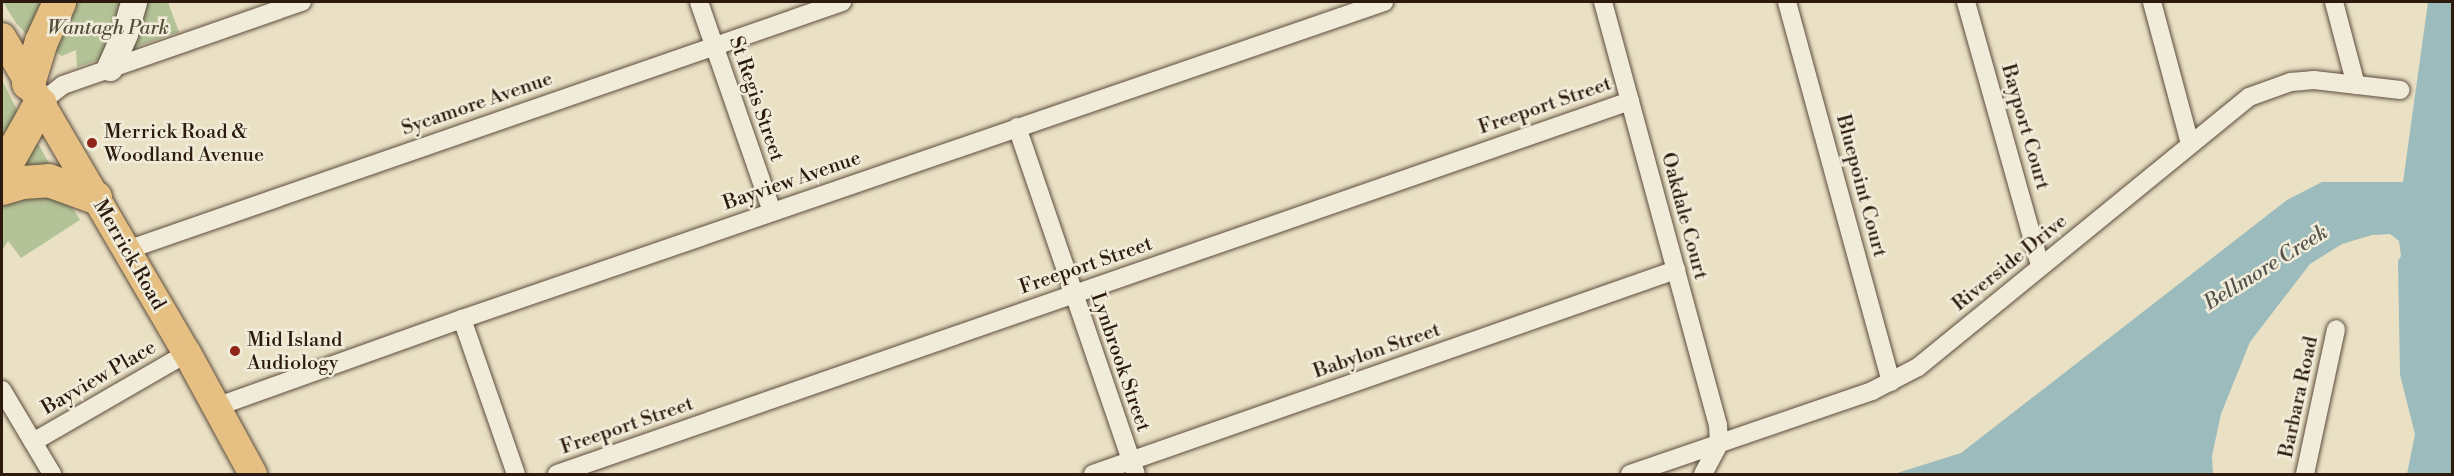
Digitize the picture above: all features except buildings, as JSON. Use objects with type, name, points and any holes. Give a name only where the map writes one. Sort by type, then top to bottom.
[{"type":"highway","points":[[2,164],[8,160],[34,93],[41,40],[59,2]]},
{"type":"highway","points":[[2,188],[22,182],[48,180],[96,197]]},
{"type":"main road","name":"Merrick Road","points":[[2,37],[187,353],[248,473]]},
{"type":"street","points":[[110,68],[125,34],[134,2]]},
{"type":"street","points":[[34,93],[302,2]]},
{"type":"street","name":"St Regis Street","points":[[699,2],[772,212]]},
{"type":"street","name":"Sycamore Avenue","points":[[127,250],[842,2]]},
{"type":"street","name":"Bayview Avenue","points":[[216,407],[462,319],[1017,127],[1337,8],[1384,2]]},
{"type":"street","name":"Oakdale Court","points":[[1603,2],[1718,425],[1719,444]]},
{"type":"street","name":"Bluepoint Court","points":[[1787,2],[1891,382]]},
{"type":"street","name":"Bayport Court","points":[[1965,2],[2040,265]]},
{"type":"street","points":[[2152,2],[2190,144]]},
{"type":"street","points":[[2334,2],[2356,85]]},
{"type":"street","name":"Riverside Drive","points":[[1630,474],[1891,382],[1927,360],[2040,265],[2238,105],[2270,88],[2314,80],[2400,90]]},
{"type":"street","name":"Freeport Street","points":[[556,474],[1630,101]]},
{"type":"street","name":"Lynbrook Street","points":[[1017,127],[1133,468]]},
{"type":"street","name":"Babylon Street","points":[[1093,474],[1133,468],[1676,270]]},
{"type":"street","points":[[462,319],[516,474]]},
{"type":"street","name":"Barbara Road","points":[[2306,474],[2336,329]]},
{"type":"street","name":"Bayview Place","points":[[33,442],[187,353]]},
{"type":"street","points":[[2,390],[52,474]]},
{"type":"street","points":[[1703,474],[1719,444]]},
{"type":"green space","points":[[3,2],[52,2],[29,37],[16,23]]},
{"type":"green space","name":"Wantagh Park","points":[[70,2],[168,2],[179,32],[77,67],[76,50],[62,56],[47,45]]},
{"type":"green space","points":[[2,80],[18,112],[2,155]]},
{"type":"green space","points":[[35,138],[56,176],[9,169]]},
{"type":"green space","points":[[14,191],[68,200],[80,220],[21,258],[8,241],[2,251],[2,195]]},
{"type":"water","name":"Bellmore Creek","points":[[2428,2],[2452,2],[2452,474],[2407,474],[2415,434],[2400,375],[2398,261],[2401,256],[2399,241],[2390,234],[2372,235],[2342,244],[2310,264],[2250,342],[2221,414],[2212,456],[2213,474],[1894,474],[1961,453],[2287,200],[2322,182],[2403,182]]},
{"type":"place","name":"Merrick Road & Woodland Avenue","points":[[92,143]]},
{"type":"place","name":"Mid Island Audiology","points":[[235,351]]}]
